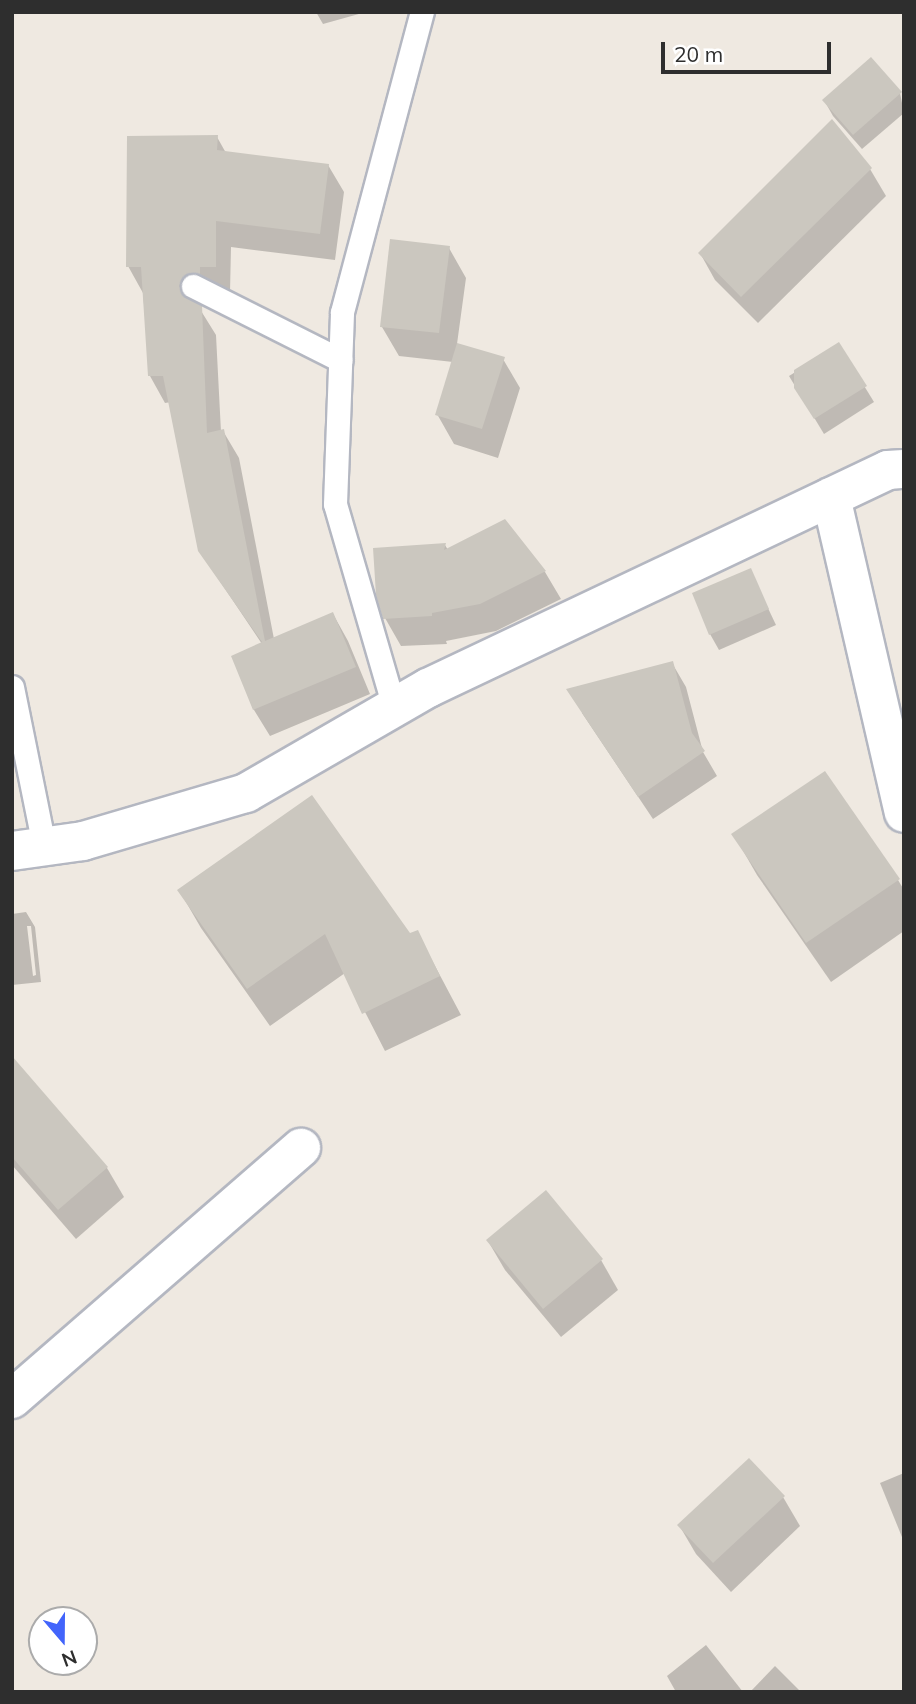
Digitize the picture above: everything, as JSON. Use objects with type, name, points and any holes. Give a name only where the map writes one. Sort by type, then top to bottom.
[{"type":"street","points":[[28,848],[83,841],[246,793],[428,688],[888,470],[904,470]]},
{"type":"street","points":[[831,497],[904,813]]},
{"type":"street","points":[[12,1399],[301,1148]]},
{"type":"lane","points":[[394,707],[335,504],[340,360],[342,312],[422,12]]},
{"type":"lane","points":[[192,286],[340,360]]},
{"type":"lane","points":[[12,687],[28,848]]},
{"type":"building","points":[[871,57],[902,92],[853,135],[822,100]]},
{"type":"building","points":[[832,119],[872,168],[741,297],[698,253]]},
{"type":"building","points":[[218,135],[217,150],[329,164],[320,234],[216,221],[216,267],[200,267],[200,274],[186,274],[179,286],[186,298],[202,306],[207,433],[224,429],[265,641],[333,612],[356,667],[253,710],[231,656],[262,642],[198,551],[163,376],[148,376],[141,267],[126,267],[127,136]]},
{"type":"building","points":[[390,239],[450,246],[439,333],[380,327]]},
{"type":"building","points":[[839,342],[867,386],[814,419],[794,388],[794,370]]},
{"type":"building","points":[[457,343],[505,357],[482,429],[435,415]]},
{"type":"building","points":[[505,519],[546,571],[480,604],[432,613],[432,616],[383,619],[376,595],[373,548],[446,543],[444,550]]},
{"type":"building","points":[[751,568],[769,609],[709,635],[692,593]]},
{"type":"building","points":[[673,661],[692,733],[705,751],[638,797],[566,689]]},
{"type":"building","points":[[825,771],[900,879],[806,943],[731,834]]},
{"type":"building","points":[[312,795],[410,933],[418,930],[440,976],[362,1014],[325,934],[247,989],[177,890]]},
{"type":"building","points":[[12,1056],[108,1167],[58,1210],[12,1157]]},
{"type":"building","points":[[546,1190],[603,1259],[543,1309],[486,1240]]},
{"type":"building","points":[[749,1458],[785,1496],[713,1563],[677,1525]]}]
